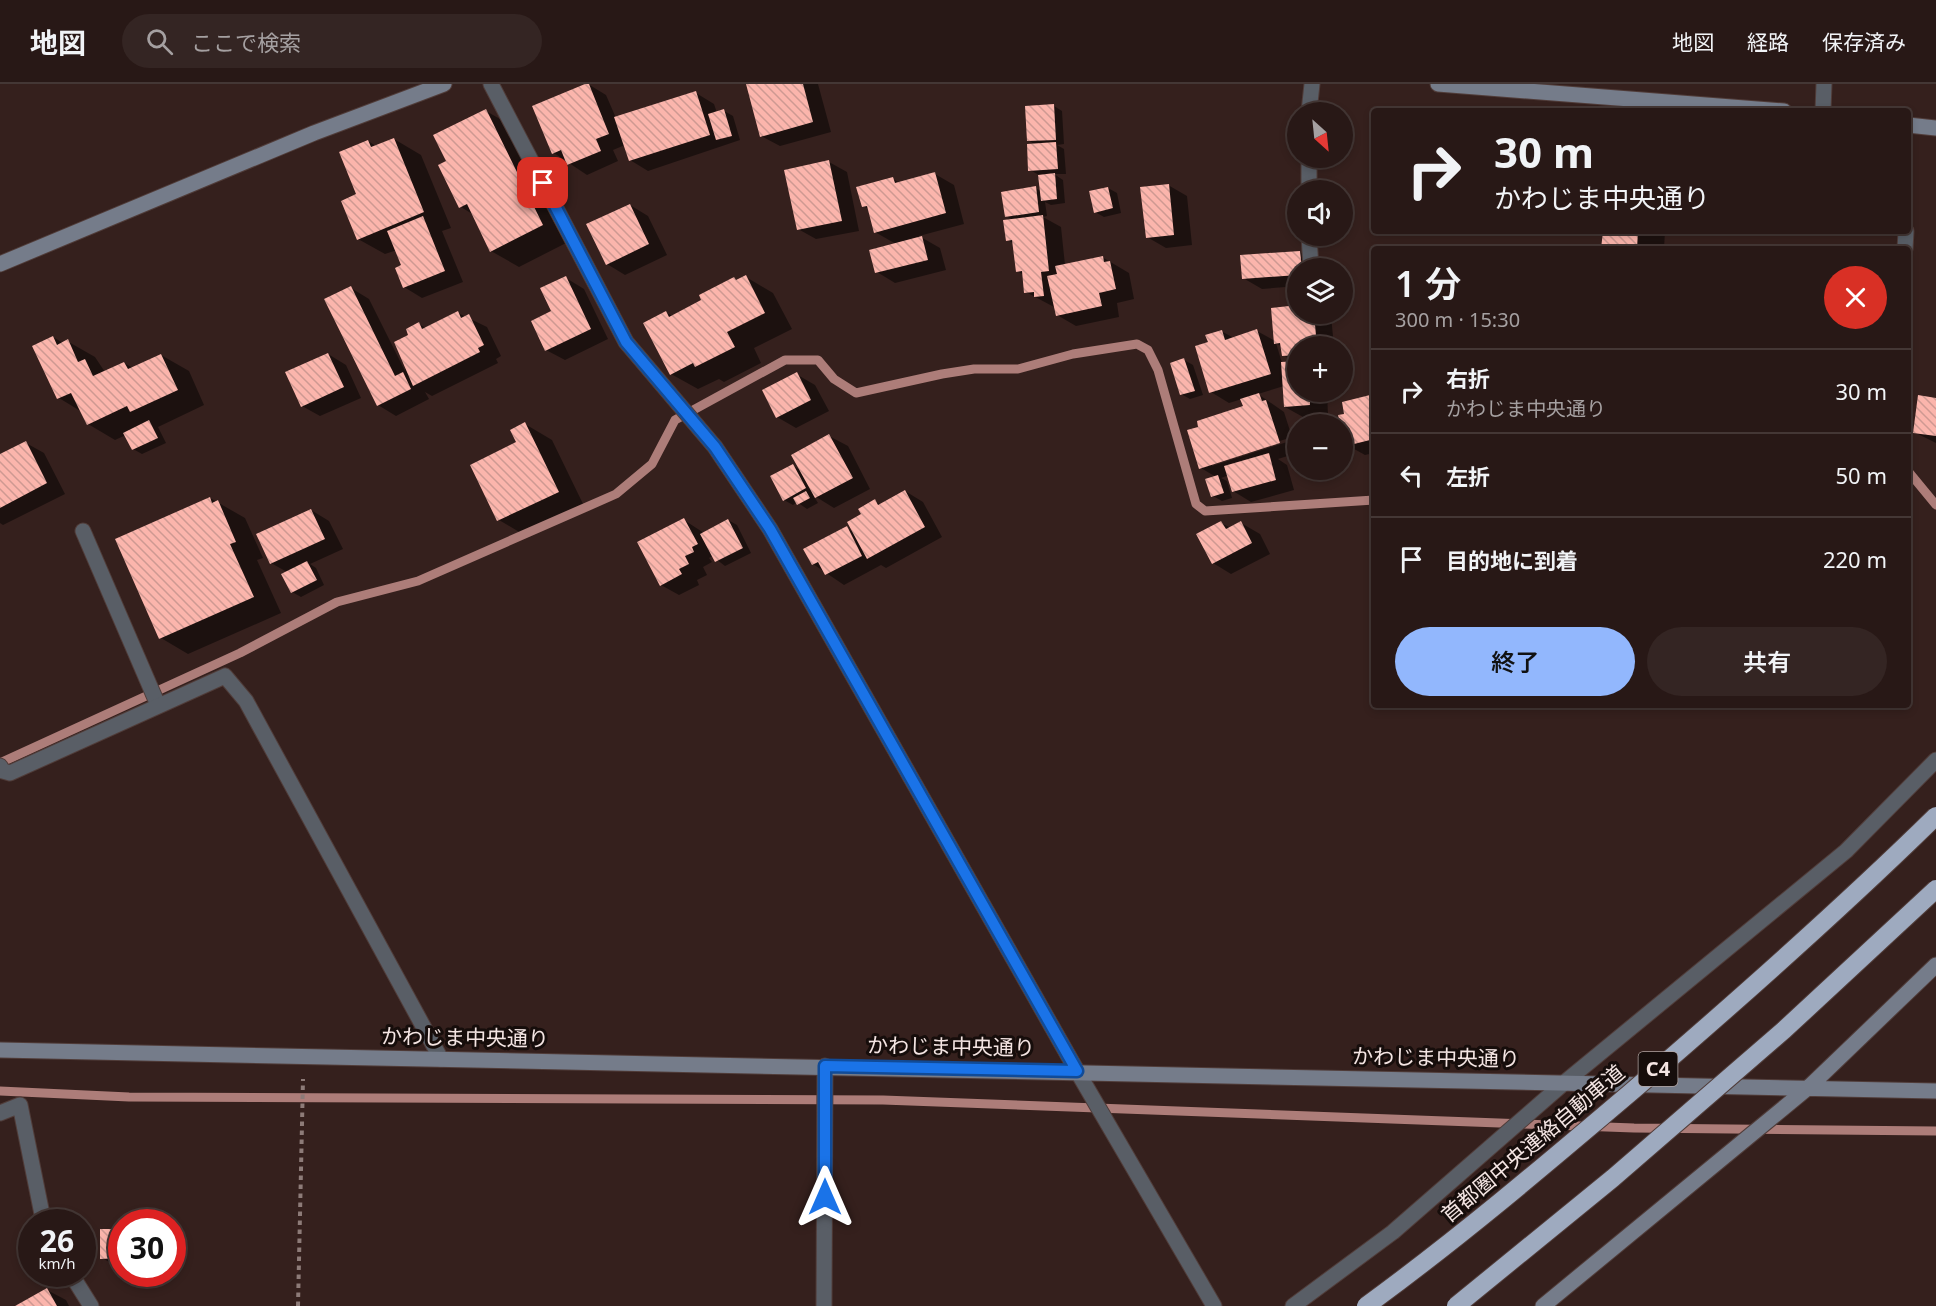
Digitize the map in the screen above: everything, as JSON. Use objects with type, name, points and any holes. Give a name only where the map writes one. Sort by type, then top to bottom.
[{"type":"highway","name":"首都圏中央連絡自動車道","points":[[1366,1306],[1418,1268],[1573,1141],[1722,1014],[1936,816]]},
{"type":"highway","name":"C4","points":[[1456,1306],[1614,1178],[1784,1030],[1936,889]]},
{"type":"street","points":[[0,264],[314,133],[444,84]]},
{"type":"street","points":[[491,84],[626,342],[715,447],[770,529],[1077,1071],[1214,1306]]},
{"type":"street","points":[[1310,102],[1312,84]]},
{"type":"street","points":[[1438,84],[1746,108]]},
{"type":"street","points":[[1823,108],[1824,84]]},
{"type":"street","points":[[1911,124],[1936,128]]},
{"type":"street","points":[[82,531],[158,705]]},
{"type":"street","points":[[0,766],[3,771],[10,773],[225,676],[246,701],[441,1059]]},
{"type":"street","points":[[1293,1306],[1393,1232],[1564,1082],[1846,851],[1936,760]]},
{"type":"street","points":[[1543,1306],[1809,1087],[1936,965]]},
{"type":"street","name":"かわじま中央通り","points":[[0,1050],[1077,1071],[1936,1091]]},
{"type":"street","points":[[824,1306],[825,1066]]},
{"type":"street","points":[[0,1113],[20,1105],[41,1209]]},
{"type":"street","points":[[79,1287],[91,1306]]},
{"type":"path","points":[[298,1306],[303,1056]]},
{"type":"building","points":[[589,84],[609,134],[596,139],[601,151],[567,165],[561,150],[552,154],[532,106]]},
{"type":"building","points":[[746,84],[803,84],[813,122],[760,137]]},
{"type":"building","points":[[696,91],[710,135],[629,161],[614,117]]},
{"type":"building","points":[[1054,104],[1056,140],[1027,141],[1025,106]]},
{"type":"building","points":[[486,109],[543,225],[490,252],[467,204],[459,208],[438,165],[446,161],[433,135]]},
{"type":"building","points":[[724,109],[732,136],[716,140],[708,114]]},
{"type":"building","points":[[394,138],[424,212],[357,240],[341,201],[356,194],[339,152],[368,140],[371,147]]},
{"type":"building","points":[[1056,142],[1058,169],[1028,171],[1027,144]]},
{"type":"building","points":[[829,160],[842,221],[797,230],[784,170]]},
{"type":"building","points":[[935,172],[946,213],[874,233],[867,206],[862,207],[856,187],[893,177],[895,183]]},
{"type":"building","points":[[1055,173],[1057,199],[1041,201],[1038,175]]},
{"type":"building","points":[[1169,184],[1174,235],[1146,238],[1140,187]]},
{"type":"building","points":[[1036,186],[1039,212],[1005,217],[1001,192]]},
{"type":"building","points":[[1108,187],[1113,208],[1094,213],[1089,191]]},
{"type":"building","points":[[630,204],[649,244],[606,265],[586,224]]},
{"type":"building","points":[[1043,215],[1049,271],[1041,272],[1044,296],[1034,297],[1034,292],[1024,293],[1022,271],[1016,272],[1012,240],[1006,241],[1003,220]]},
{"type":"building","points":[[423,216],[445,271],[403,288],[395,268],[401,265],[387,231]]},
{"type":"building","points":[[1603,234],[1638,234],[1637,246],[1601,246]]},
{"type":"building","points":[[922,236],[928,260],[875,273],[869,250]]},
{"type":"building","points":[[1300,251],[1301,258],[1287,258],[1287,276],[1242,279],[1240,255]]},
{"type":"building","points":[[1103,256],[1104,262],[1110,261],[1116,289],[1099,293],[1102,306],[1056,316],[1047,276],[1057,274],[1055,266]]},
{"type":"building","points":[[746,275],[765,313],[727,332],[735,347],[695,367],[693,363],[670,375],[643,323],[666,311],[669,317],[701,300],[699,295],[734,277],[736,280]]},
{"type":"building","points":[[566,276],[591,329],[545,351],[531,321],[551,311],[540,288]]},
{"type":"building","points":[[351,286],[395,376],[403,372],[411,389],[377,406],[324,299]]},
{"type":"building","points":[[1287,306],[1287,324],[1315,324],[1316,336],[1287,336],[1287,356],[1282,356],[1280,343],[1274,344],[1271,308]]},
{"type":"building","points":[[458,311],[461,318],[469,314],[484,345],[478,348],[480,352],[413,386],[394,342],[408,335],[406,329],[419,322],[422,329]]},
{"type":"building","points":[[1257,329],[1271,374],[1209,393],[1195,346],[1208,342],[1205,335],[1222,330],[1225,340]]},
{"type":"building","points":[[53,336],[57,345],[68,339],[78,362],[85,359],[93,376],[124,362],[128,369],[161,354],[178,390],[130,412],[127,406],[87,425],[71,393],[57,399],[32,346]]},
{"type":"building","points":[[328,353],[344,387],[301,407],[285,372]]},
{"type":"building","points":[[1184,358],[1195,391],[1180,395],[1170,363]]},
{"type":"building","points":[[1281,362],[1287,362],[1287,402],[1310,402],[1310,405],[1284,407]]},
{"type":"building","points":[[797,372],[811,400],[776,418],[762,390]]},
{"type":"building","points":[[1259,393],[1262,401],[1266,400],[1280,443],[1199,469],[1187,430],[1198,427],[1197,421],[1243,406],[1240,399]]},
{"type":"building","points":[[1371,395],[1371,440],[1353,444],[1353,414],[1344,414],[1342,402],[1353,402],[1353,399]]},
{"type":"building","points":[[1918,395],[1936,398],[1936,436],[1913,433]]},
{"type":"building","points":[[149,420],[158,438],[132,450],[123,433]]},
{"type":"building","points":[[525,422],[559,492],[497,521],[470,465],[516,442],[510,430]]},
{"type":"building","points":[[829,434],[853,478],[815,498],[791,455]]},
{"type":"building","points":[[26,441],[47,483],[0,508],[0,454]]},
{"type":"building","points":[[1269,453],[1276,480],[1232,492],[1224,466]]},
{"type":"building","points":[[793,464],[806,488],[783,501],[770,476]]},
{"type":"building","points":[[1218,475],[1224,493],[1211,497],[1205,479]]},
{"type":"building","points":[[905,490],[925,527],[867,559],[847,522],[861,514],[858,509],[875,499],[878,505]]},
{"type":"building","points":[[806,491],[810,498],[797,505],[793,498]]},
{"type":"building","points":[[210,497],[212,503],[218,500],[236,542],[230,544],[254,597],[159,639],[115,539]]},
{"type":"building","points":[[311,509],[325,539],[270,564],[256,534]]},
{"type":"building","points":[[684,518],[698,544],[692,547],[694,552],[685,556],[689,564],[679,569],[682,574],[660,586],[637,542]]},
{"type":"building","points":[[728,519],[743,548],[715,562],[700,534]]},
{"type":"building","points":[[1221,521],[1226,529],[1241,521],[1252,543],[1212,564],[1196,534]]},
{"type":"building","points":[[847,526],[862,556],[825,575],[818,562],[812,565],[803,549]]},
{"type":"building","points":[[307,561],[317,580],[291,593],[281,574]]},
{"type":"building","points":[[100,1229],[108,1229],[108,1259],[100,1259]]},
{"type":"building","points":[[47,1288],[57,1306],[15,1306]]},
{"type":"waterway","points":[[0,763],[240,653],[337,602],[418,581],[616,494],[652,464],[675,420],[785,360],[818,360],[834,379],[856,393],[974,369],[1018,369],[1073,354],[1137,344],[1148,350],[1158,370],[1196,504],[1205,511],[1371,500]]},
{"type":"waterway","points":[[1911,475],[1936,505]]},
{"type":"waterway","points":[[0,1091],[129,1097],[883,1100],[1634,1128],[1936,1131]]},
{"type":"route","points":[[543,183],[626,342],[715,447],[770,529],[1077,1071],[825,1066],[825,1197]]}]
